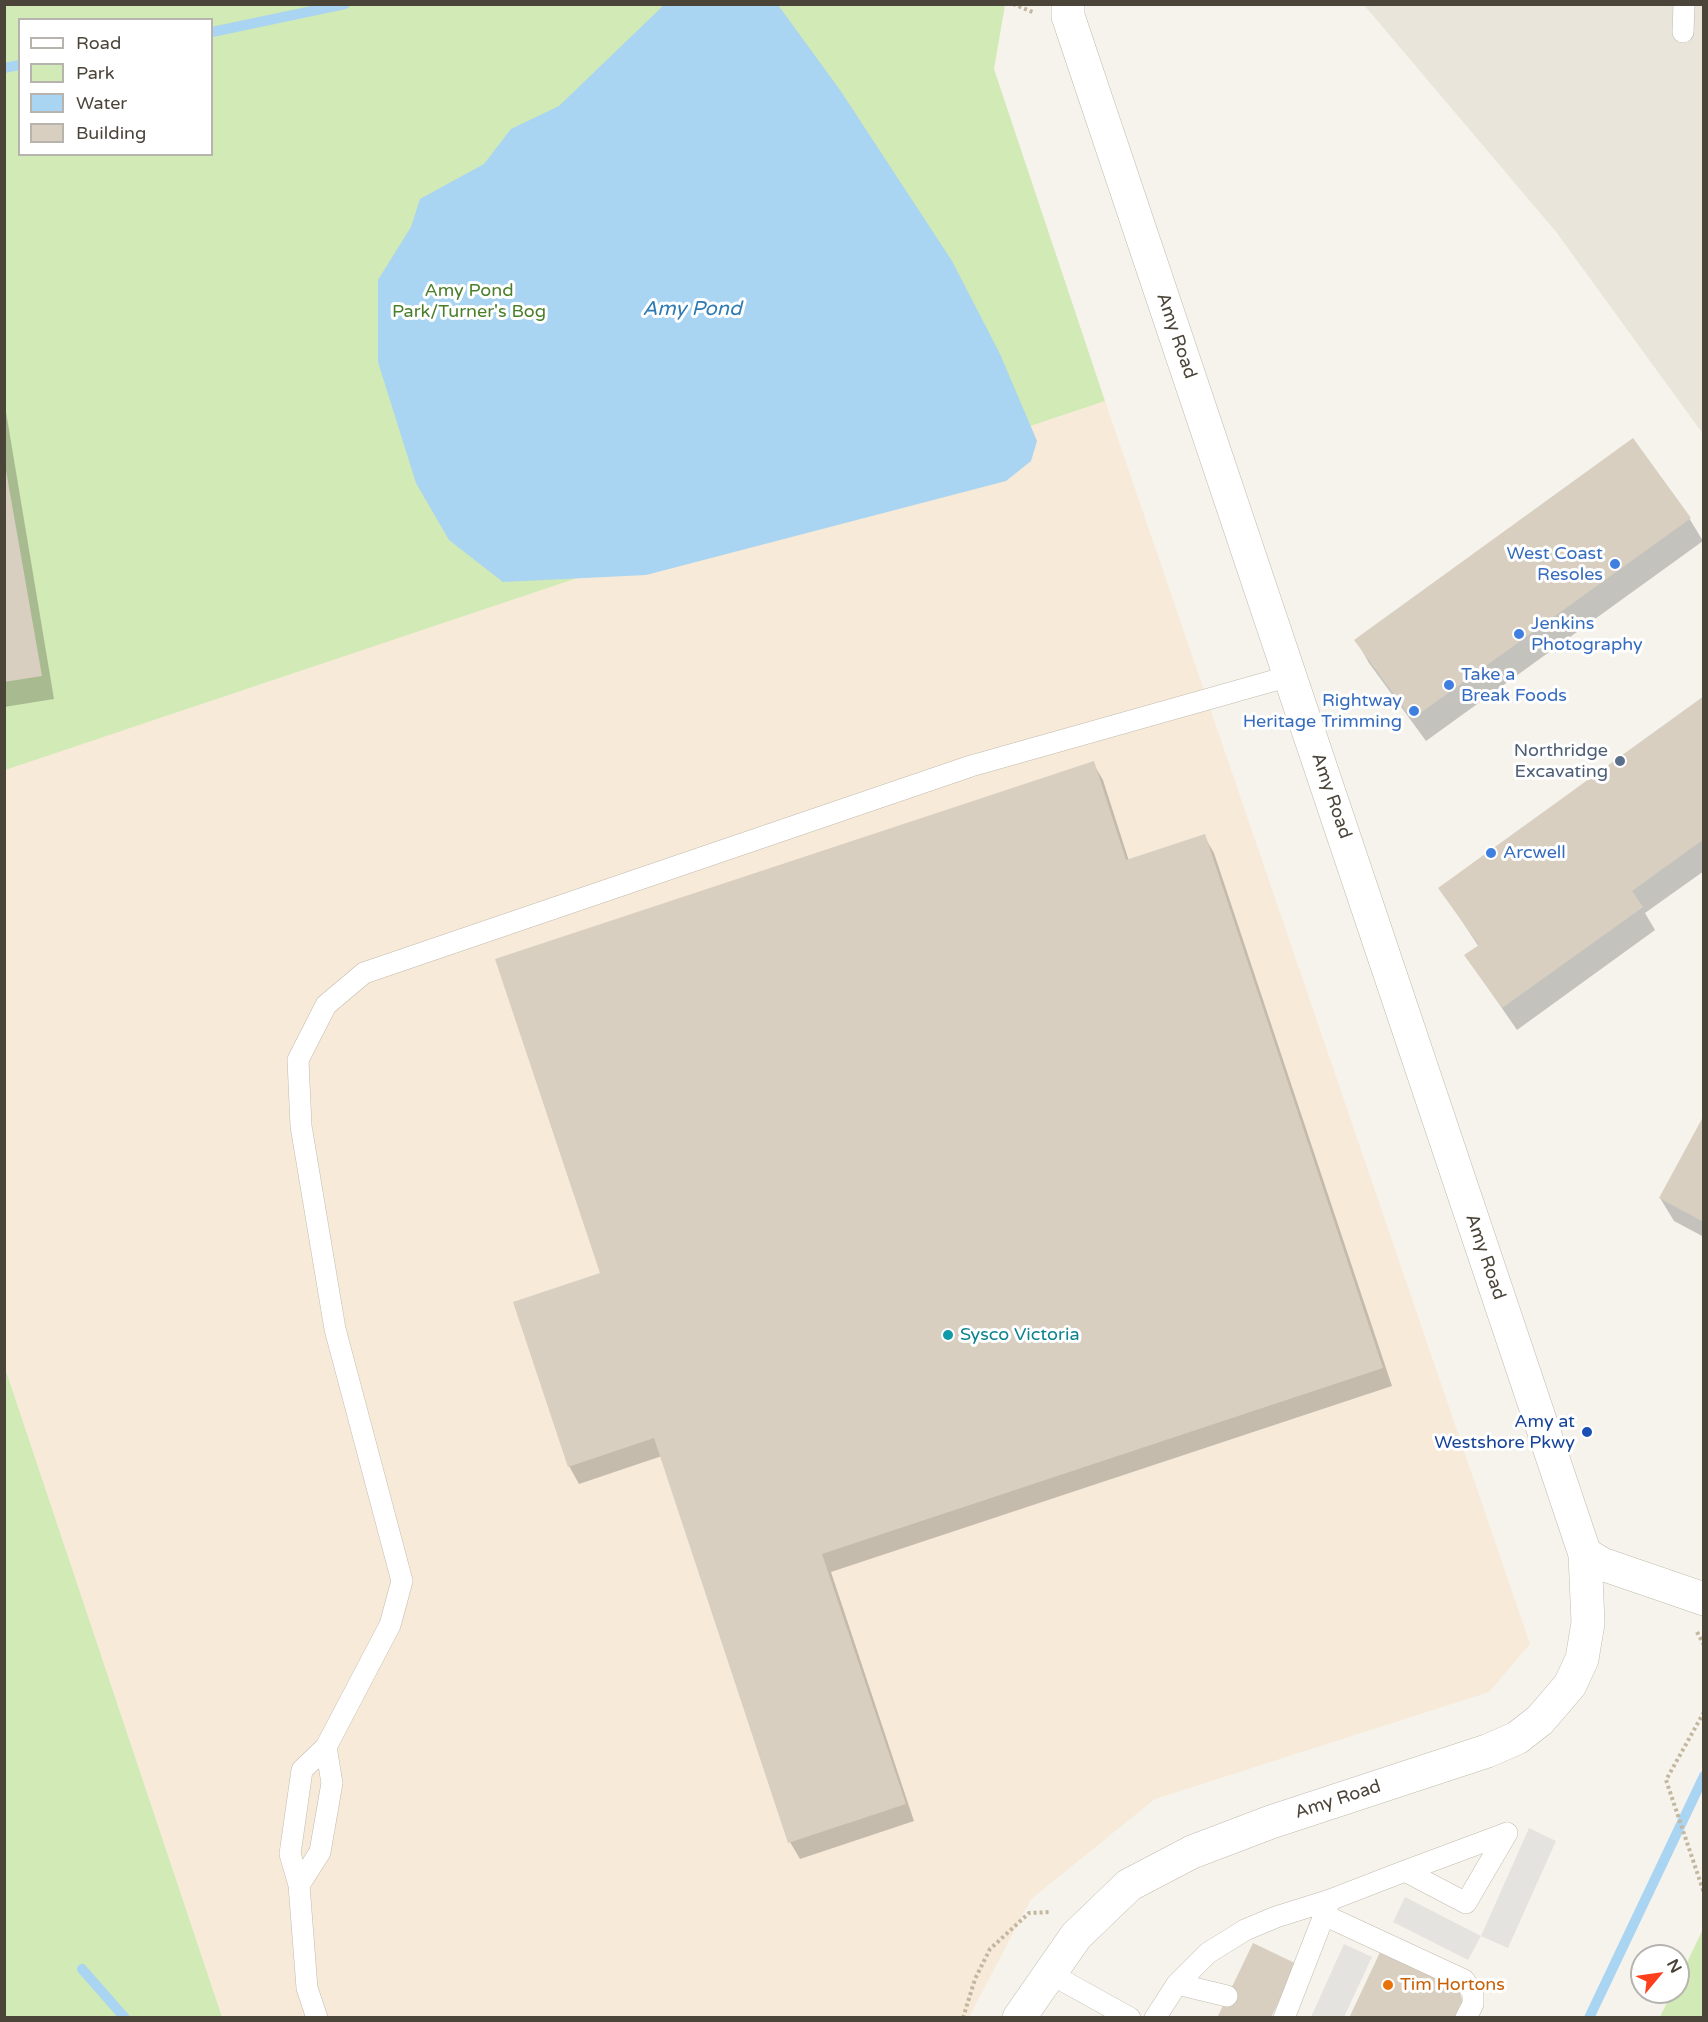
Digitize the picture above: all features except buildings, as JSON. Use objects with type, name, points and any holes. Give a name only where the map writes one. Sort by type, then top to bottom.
[{"type":"street","name":"Amy Road","points":[[1019,2018],[1048,1973],[1076,1936],[1129,1885],[1192,1851],[1271,1822],[1487,1751],[1517,1738],[1540,1720],[1570,1685],[1582,1659],[1587,1623],[1585,1554],[1068,16],[1068,4]]},
{"type":"street","points":[[1585,1554],[1602,1564],[1704,1599]]},
{"type":"lane","points":[[1683,32],[1684,4]]},
{"type":"lane","points":[[317,2018],[307,1988],[299,1885],[290,1854],[302,1770],[326,1747],[390,1625],[402,1581],[335,1329],[301,1126],[298,1060],[326,1005],[364,973],[971,766],[1290,676]]},
{"type":"lane","points":[[299,1885],[320,1852],[332,1783],[326,1747]]},
{"type":"lane","points":[[1155,2018],[1176,1984],[1208,1953],[1245,1930],[1276,1917],[1327,1908],[1406,1872]]},
{"type":"lane","points":[[1278,2017],[1327,1908]]},
{"type":"lane","points":[[1327,1908],[1464,1980],[1473,1994],[1473,2004],[1466,2018]]},
{"type":"lane","points":[[1048,1973],[1130,2018]]},
{"type":"lane","points":[[1176,1984],[1227,1996]]},
{"type":"path","points":[[1704,1712],[1666,1780],[1704,1893]]},
{"type":"path","points":[[963,2018],[975,1979],[990,1949],[1029,1913]]},
{"type":"shaded area","points":[[1364,5],[1703,5],[1703,434],[1557,233]]},
{"type":"shaded area","points":[[1105,401],[1530,1644],[1489,1692],[1155,1799],[1031,1899],[969,2017],[222,2017],[5,1368],[4,770]]},
{"type":"shaded area","points":[[1529,1828],[1556,1841],[1508,1948],[1481,1936]]},
{"type":"shaded area","points":[[1405,1897],[1481,1936],[1468,1960],[1393,1922]]},
{"type":"shaded area","points":[[1344,1944],[1372,1957],[1344,2017],[1311,2017]]},
{"type":"green space","name":"Amy Pond Park/Turner's Bog","points":[[4,5],[1005,5],[994,69],[1105,401],[5,770]]},
{"type":"green space","points":[[5,1368],[222,2017],[5,2017]]},
{"type":"green space","points":[[1703,1929],[1703,2017],[1660,2017],[1666,2004],[1690,2004],[1690,1956]]},
{"type":"water","name":"Amy Pond","points":[[665,4],[778,5],[840,90],[952,261],[1000,354],[1037,441],[1031,461],[1006,481],[646,575],[503,582],[449,540],[416,483],[378,362],[378,280],[411,227],[420,199],[484,164],[511,129],[559,106]]},
{"type":"waterway","points":[[213,32],[345,4]]},
{"type":"waterway","points":[[4,68],[18,65]]},
{"type":"waterway","points":[[1589,2018],[1704,1776]]},
{"type":"waterway","points":[[82,1969],[125,2018]]},
{"type":"place","name":"West Coast Resoles","points":[[1615,564]]},
{"type":"place","name":"Jenkins Photography","points":[[1519,634]]},
{"type":"place","name":"Take a Break Foods","points":[[1449,685]]},
{"type":"place","name":"Rightway Heritage Trimming","points":[[1414,711]]},
{"type":"place","name":"Northridge Excavating","points":[[1620,761]]},
{"type":"place","name":"Arcwell","points":[[1491,853]]},
{"type":"place","name":"Sysco Victoria","points":[[948,1335]]},
{"type":"place","name":"Amy at Westshore Pkwy","points":[[1587,1432]]},
{"type":"place","name":"Tim Hortons","points":[[1388,1985]]}]
